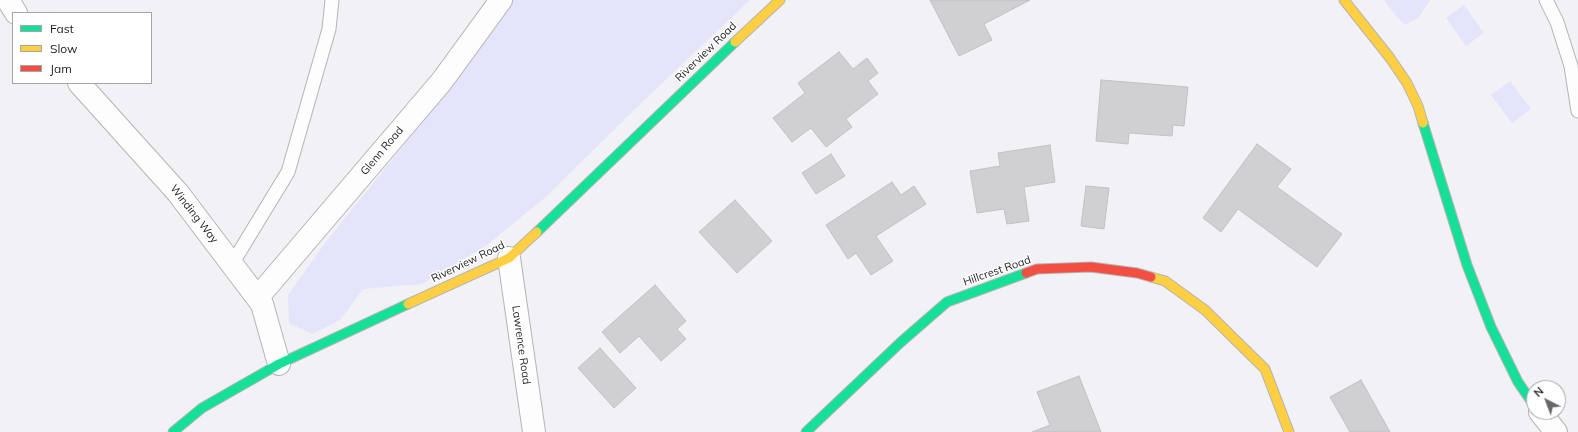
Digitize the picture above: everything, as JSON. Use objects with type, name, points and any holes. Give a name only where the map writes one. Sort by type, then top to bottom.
[{"type":"street","points":[[8,0],[15,12]]},
{"type":"street","name":"Glenn Road","points":[[258,297],[442,81],[501,0]]},
{"type":"street","name":"Riverview Road","points":[[173,432],[202,408],[279,364],[509,258],[765,12],[780,0]]},
{"type":"street","points":[[1344,0],[1390,58],[1407,83],[1418,106],[1467,265],[1490,327],[1518,382],[1526,394]]},
{"type":"street","name":"Winding Way","points":[[80,84],[178,193],[258,297],[262,304],[279,364]]},
{"type":"street","name":"Lawrence Road","points":[[509,258],[534,432]]},
{"type":"street","name":"Hillcrest Road","points":[[806,432],[901,342],[947,302],[1037,269],[1091,267],[1137,273],[1165,281],[1205,310],[1265,369],[1289,432]]},
{"type":"street","points":[[1546,420],[1556,432]]},
{"type":"lane","points":[[232,264],[288,172],[329,29],[332,0]]},
{"type":"lane","points":[[1546,0],[1557,22],[1571,66],[1578,111]]},
{"type":"shaded area","points":[[513,0],[750,0],[638,106],[547,196],[487,245],[422,284],[363,289],[340,320],[312,334],[289,323],[288,295],[325,243],[470,63]]},
{"type":"shaded area","points":[[1384,0],[1430,0],[1419,17],[1405,25],[1395,15]]},
{"type":"shaded area","points":[[1464,5],[1484,33],[1466,46],[1446,18]]},
{"type":"shaded area","points":[[1510,81],[1531,109],[1512,123],[1491,95]]},
{"type":"building","points":[[930,0],[1030,0],[984,24],[992,40],[959,56]]},
{"type":"building","points":[[839,52],[853,69],[867,58],[878,73],[868,81],[878,94],[846,119],[852,127],[826,147],[811,128],[792,142],[773,118],[805,93],[798,83]]},
{"type":"building","points":[[1101,80],[1188,87],[1184,126],[1173,125],[1172,136],[1129,133],[1128,144],[1096,141]]},
{"type":"building","points":[[1257,144],[1291,169],[1277,187],[1342,234],[1317,267],[1238,209],[1221,232],[1203,218]]},
{"type":"building","points":[[1050,145],[1055,182],[1024,187],[1029,221],[1007,224],[1004,209],[977,213],[970,171],[1000,166],[998,153]]},
{"type":"building","points":[[831,154],[845,176],[816,194],[802,173]]},
{"type":"building","points":[[892,182],[901,195],[914,186],[926,204],[876,236],[893,261],[871,275],[856,253],[848,259],[826,225]]},
{"type":"building","points":[[1086,186],[1109,188],[1104,229],[1081,226]]},
{"type":"building","points":[[735,200],[772,241],[737,273],[699,232]]},
{"type":"building","points":[[655,285],[686,321],[677,329],[686,339],[661,361],[639,336],[620,353],[602,332]]},
{"type":"building","points":[[600,348],[636,388],[614,408],[578,368]]},
{"type":"building","points":[[1079,376],[1101,432],[1032,432],[1050,425],[1037,392]]},
{"type":"building","points":[[1361,380],[1390,432],[1350,432],[1330,397]]},
{"type":"traffic: fast","points":[[537,232],[735,42]]},
{"type":"traffic: fast","points":[[1423,123],[1467,265],[1491,327],[1518,382],[1526,394]]},
{"type":"traffic: fast","points":[[806,432],[901,342],[947,302],[1026,273]]},
{"type":"traffic: fast","points":[[173,432],[202,408],[279,364],[408,304]]},
{"type":"traffic: slow","points":[[735,42],[780,0]]},
{"type":"traffic: slow","points":[[1344,0],[1390,58],[1407,83],[1418,106],[1423,123]]},
{"type":"traffic: slow","points":[[408,304],[509,258],[537,232]]},
{"type":"traffic: slow","points":[[1151,277],[1165,281],[1205,310],[1265,369],[1289,432]]},
{"type":"traffic: jam","points":[[1026,273],[1037,269],[1091,267],[1137,273],[1151,277]]}]
